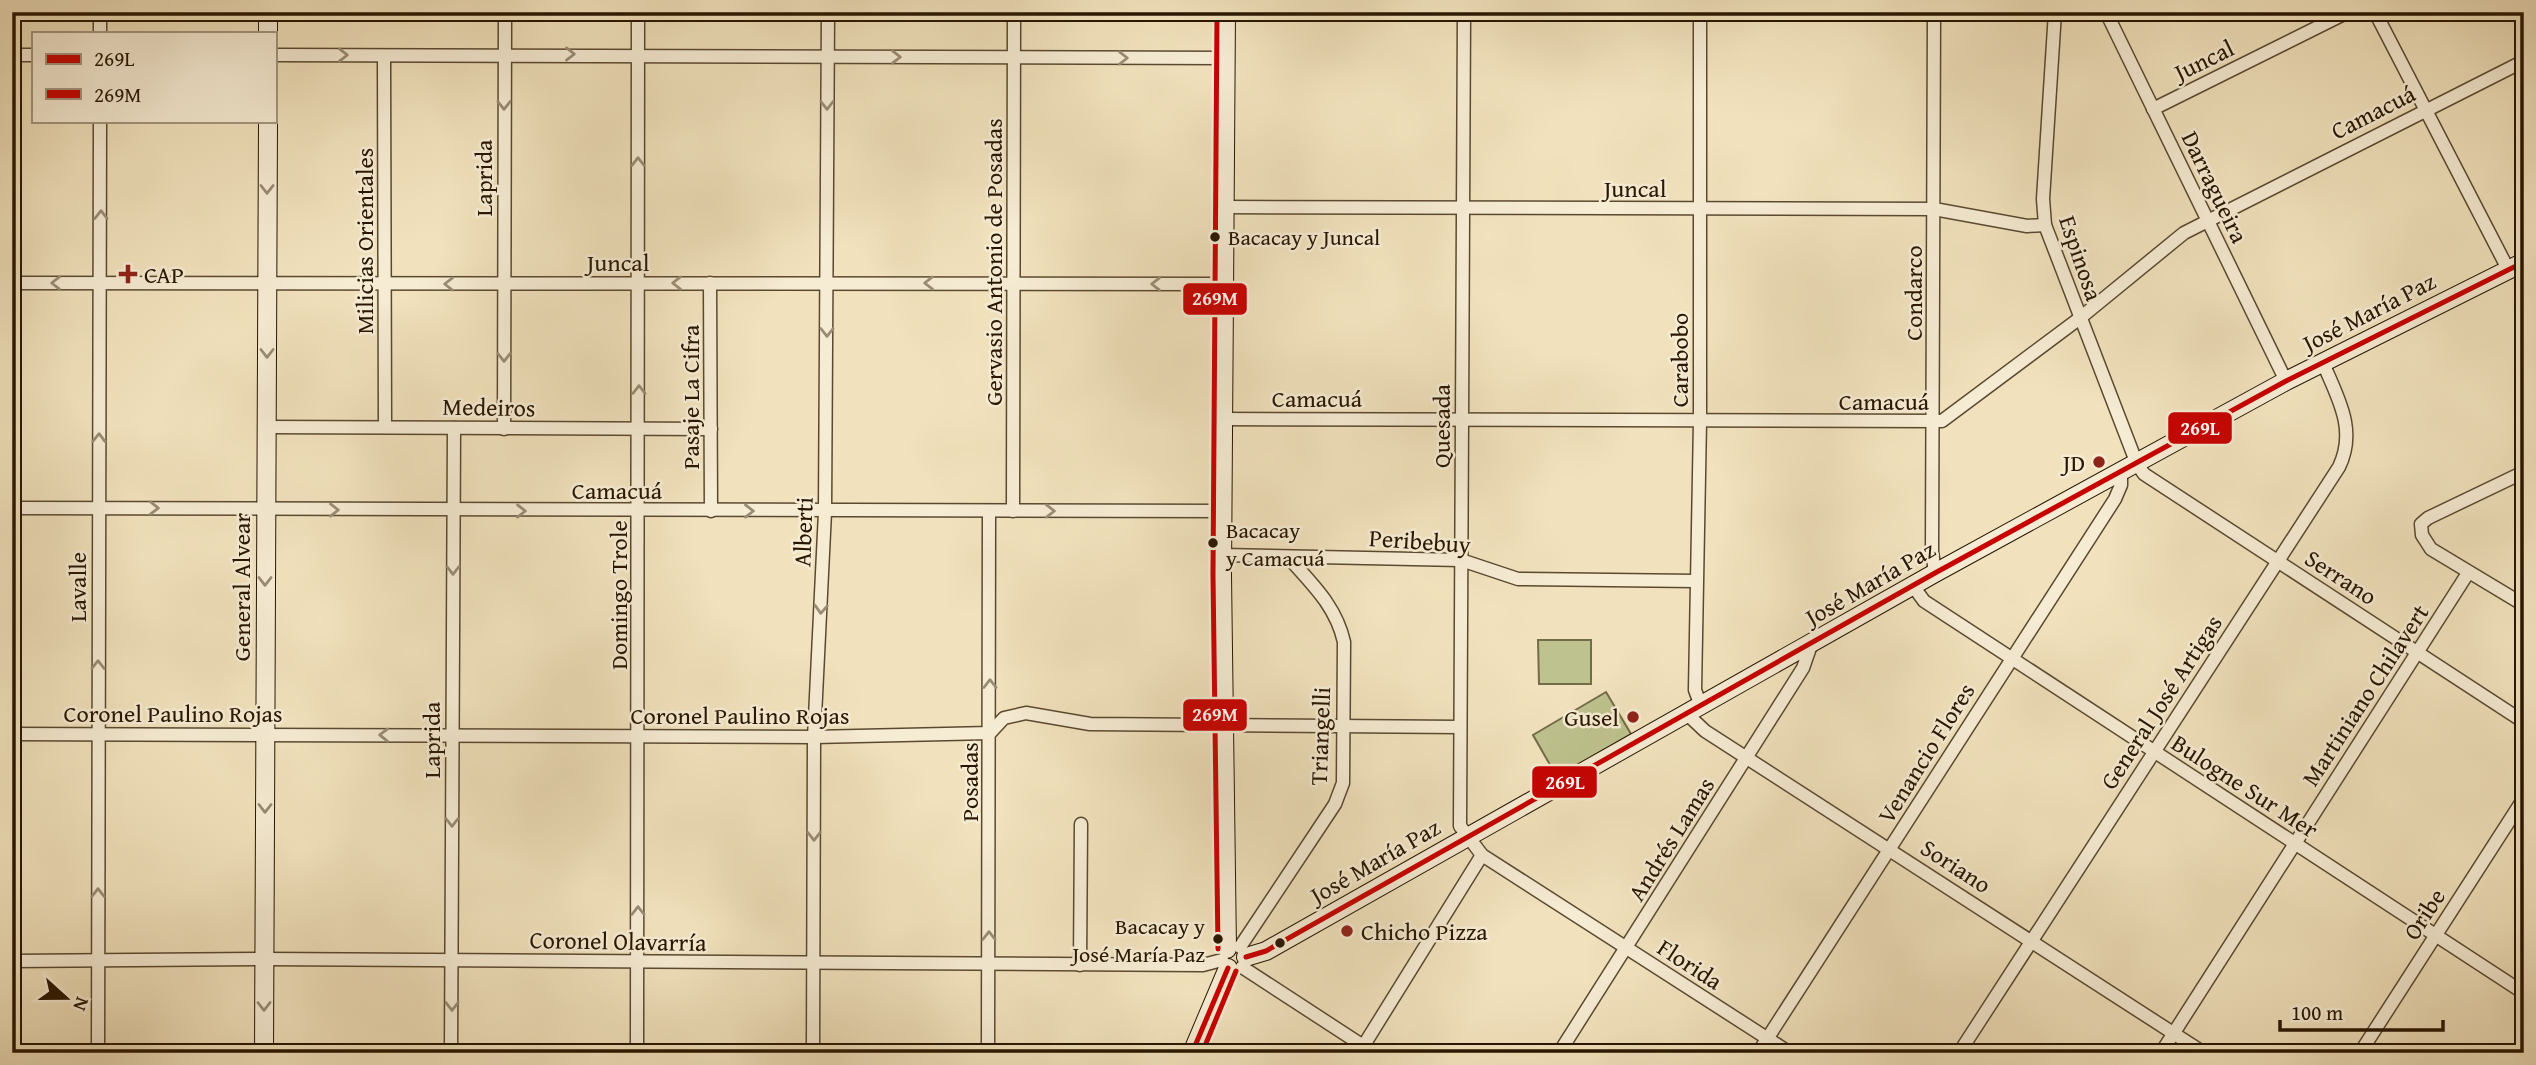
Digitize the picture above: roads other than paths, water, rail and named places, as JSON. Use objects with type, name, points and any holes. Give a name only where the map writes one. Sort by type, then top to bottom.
[{"type":"street","points":[[100,12],[100,32]]},
{"type":"street","points":[[268,12],[268,32]]},
{"type":"street","name":"Laprida","points":[[504,429],[505,12]]},
{"type":"street","name":"Domingo Trole","points":[[637,1053],[640,511],[638,12]]},
{"type":"street","name":"Alberti","points":[[813,1053],[814,737],[825,512],[828,12]]},
{"type":"street","name":"Gervasio Antonio de Posadas","points":[[1013,511],[1014,12]]},
{"type":"street","points":[[1192,1053],[1234,958],[1223,726],[1226,12]]},
{"type":"street","name":"Quesada","points":[[1464,12],[1458,819],[1467,837]]},
{"type":"street","name":"Carabobo","points":[[1694,710],[1700,421],[1700,12]]},
{"type":"street","name":"Condarco","points":[[1934,12],[1932,551],[1935,573]]},
{"type":"street","name":"Espinosa","points":[[2055,12],[2043,199],[2045,225],[2080,318],[2129,469]]},
{"type":"street","name":"Darragueira","points":[[2106,12],[2286,381]]},
{"type":"street","name":"Juncal","points":[[2153,108],[2348,12]]},
{"type":"street","points":[[2375,12],[2425,109],[2516,265]]},
{"type":"street","points":[[276,55],[505,53],[1226,58]]},
{"type":"street","points":[[12,55],[32,55]]},
{"type":"street","name":"Milicias Orientales","points":[[384,56],[386,427]]},
{"type":"street","name":"Camacuá","points":[[1223,419],[1934,423],[1948,418],[2080,318],[2184,233],[2524,61]]},
{"type":"street","name":"Lavalle","points":[[98,1053],[100,122]]},
{"type":"street","name":"General Alvear","points":[[264,1053],[268,122]]},
{"type":"street","name":"Juncal","points":[[1224,206],[1934,209],[2027,226],[2045,225]]},
{"type":"street","name":"José María Paz","points":[[1234,958],[1266,951],[1935,573],[2286,381],[2516,265]]},
{"type":"street","name":"Juncal","points":[[12,283],[1224,284]]},
{"type":"street","name":"Pasaje La Cifra","points":[[710,283],[712,511]]},
{"type":"street","name":"General José Artigas","points":[[1959,1053],[2345,454],[2348,429],[2345,416],[2322,363]]},
{"type":"street","name":"Medeiros","points":[[267,426],[711,429]]},
{"type":"street","name":"Laprida","points":[[451,1053],[454,428]]},
{"type":"street","name":"Serrano","points":[[2129,469],[2144,474],[2524,722]]},
{"type":"street","name":"Venancio Flores","points":[[1758,1053],[2115,499],[2129,469]]},
{"type":"street","points":[[2524,472],[2428,518],[2421,524],[2426,544],[2468,573],[2524,605]]},
{"type":"street","name":"Camacuá","points":[[12,508],[1223,511]]},
{"type":"street","name":"Posadas","points":[[988,1053],[989,512]]},
{"type":"street","name":"Peribebuy","points":[[1223,555],[1461,560],[1518,579],[1696,581]]},
{"type":"street","name":"Triangelli","points":[[1234,958],[1341,793],[1344,642],[1327,600],[1288,557]]},
{"type":"street","name":"Martiniano Chilavert","points":[[2161,1053],[2468,573]]},
{"type":"street","name":"Bulogne Sur Mer","points":[[1913,586],[1924,601],[2434,937],[2524,993]]},
{"type":"street","name":"Andrés Lamas","points":[[1559,1053],[1803,668],[1811,645]]},
{"type":"street","name":"Soriano","points":[[1694,710],[1695,724],[2204,1053]]},
{"type":"street","points":[[990,733],[1004,718],[1026,713],[1090,724],[1460,727]]},
{"type":"street","name":"Coronel Paulino Rojas","points":[[12,734],[814,737],[990,733]]},
{"type":"street","name":"Oribe","points":[[2360,1053],[2524,799]]},
{"type":"street","points":[[1080,965],[1081,824]]},
{"type":"street","name":"Florida","points":[[1467,837],[1482,855],[1790,1053]]},
{"type":"street","points":[[1234,958],[1366,1051],[1482,855]]},
{"type":"street","name":"Coronel Olavarría","points":[[12,961],[264,959],[1209,965],[1234,958]]},
{"type":"place","name":"Bacacay y Juncal","points":[[1215,237]]},
{"type":"place","name":"CAP","points":[[128,274]]},
{"type":"place","name":"JD","points":[[2099,462]]},
{"type":"place","name":"Bacacay y Camacuá","points":[[1213,543]]},
{"type":"place","name":"Gusel","points":[[1633,717]]},
{"type":"place","name":"Chicho Pizza","points":[[1347,931]]},
{"type":"place","name":"Bacacay y José María Paz","points":[[1218,939]]}]
